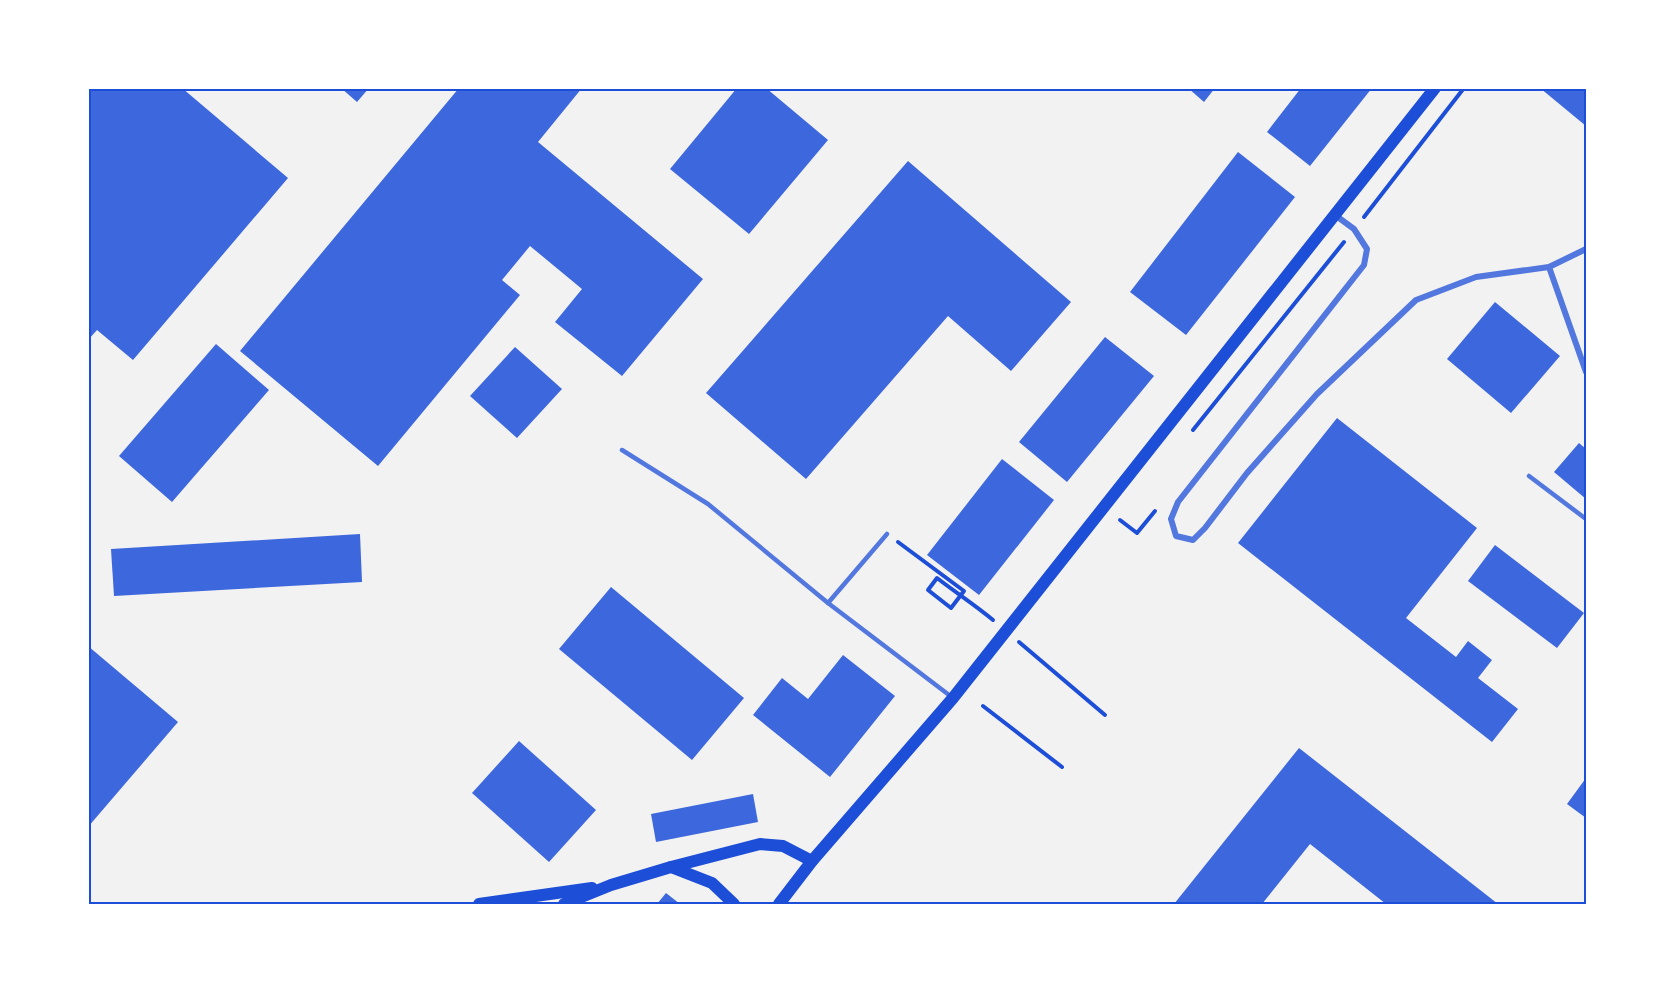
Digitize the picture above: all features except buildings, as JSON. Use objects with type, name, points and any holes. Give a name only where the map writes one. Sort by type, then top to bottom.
[{"type":"main road","points":[[779,904],[953,698],[1436,88]]},
{"type":"main road","points":[[564,904],[611,885],[760,844],[783,846],[813,861]]},
{"type":"main road","points":[[670,867],[712,883],[734,904]]},
{"type":"main road","points":[[479,904],[611,885]]},
{"type":"street","points":[[1335,215],[1354,229],[1367,249],[1364,265],[1178,502],[1171,519],[1176,536],[1192,540],[1205,528],[1248,473],[1317,394],[1416,300],[1476,277],[1549,267],[1587,249]]},
{"type":"street","points":[[1549,267],[1587,372]]},
{"type":"lane","points":[[622,450],[708,504],[828,603],[953,698]]},
{"type":"lane","points":[[1529,476],[1587,519]]},
{"type":"lane","points":[[828,603],[887,534]]},
{"type":"path","points":[[1186,438],[1464,88]]},
{"type":"path","points":[[1120,520],[1137,533],[1156,510]]},
{"type":"path","points":[[1113,529],[1128,511]]},
{"type":"path","points":[[887,534],[964,591],[951,608],[928,590],[938,578],[947,586],[975,605]]},
{"type":"path","points":[[1018,647],[1025,638]]},
{"type":"path","points":[[1059,674],[1105,716]]},
{"type":"path","points":[[983,706],[1062,767]]}]
